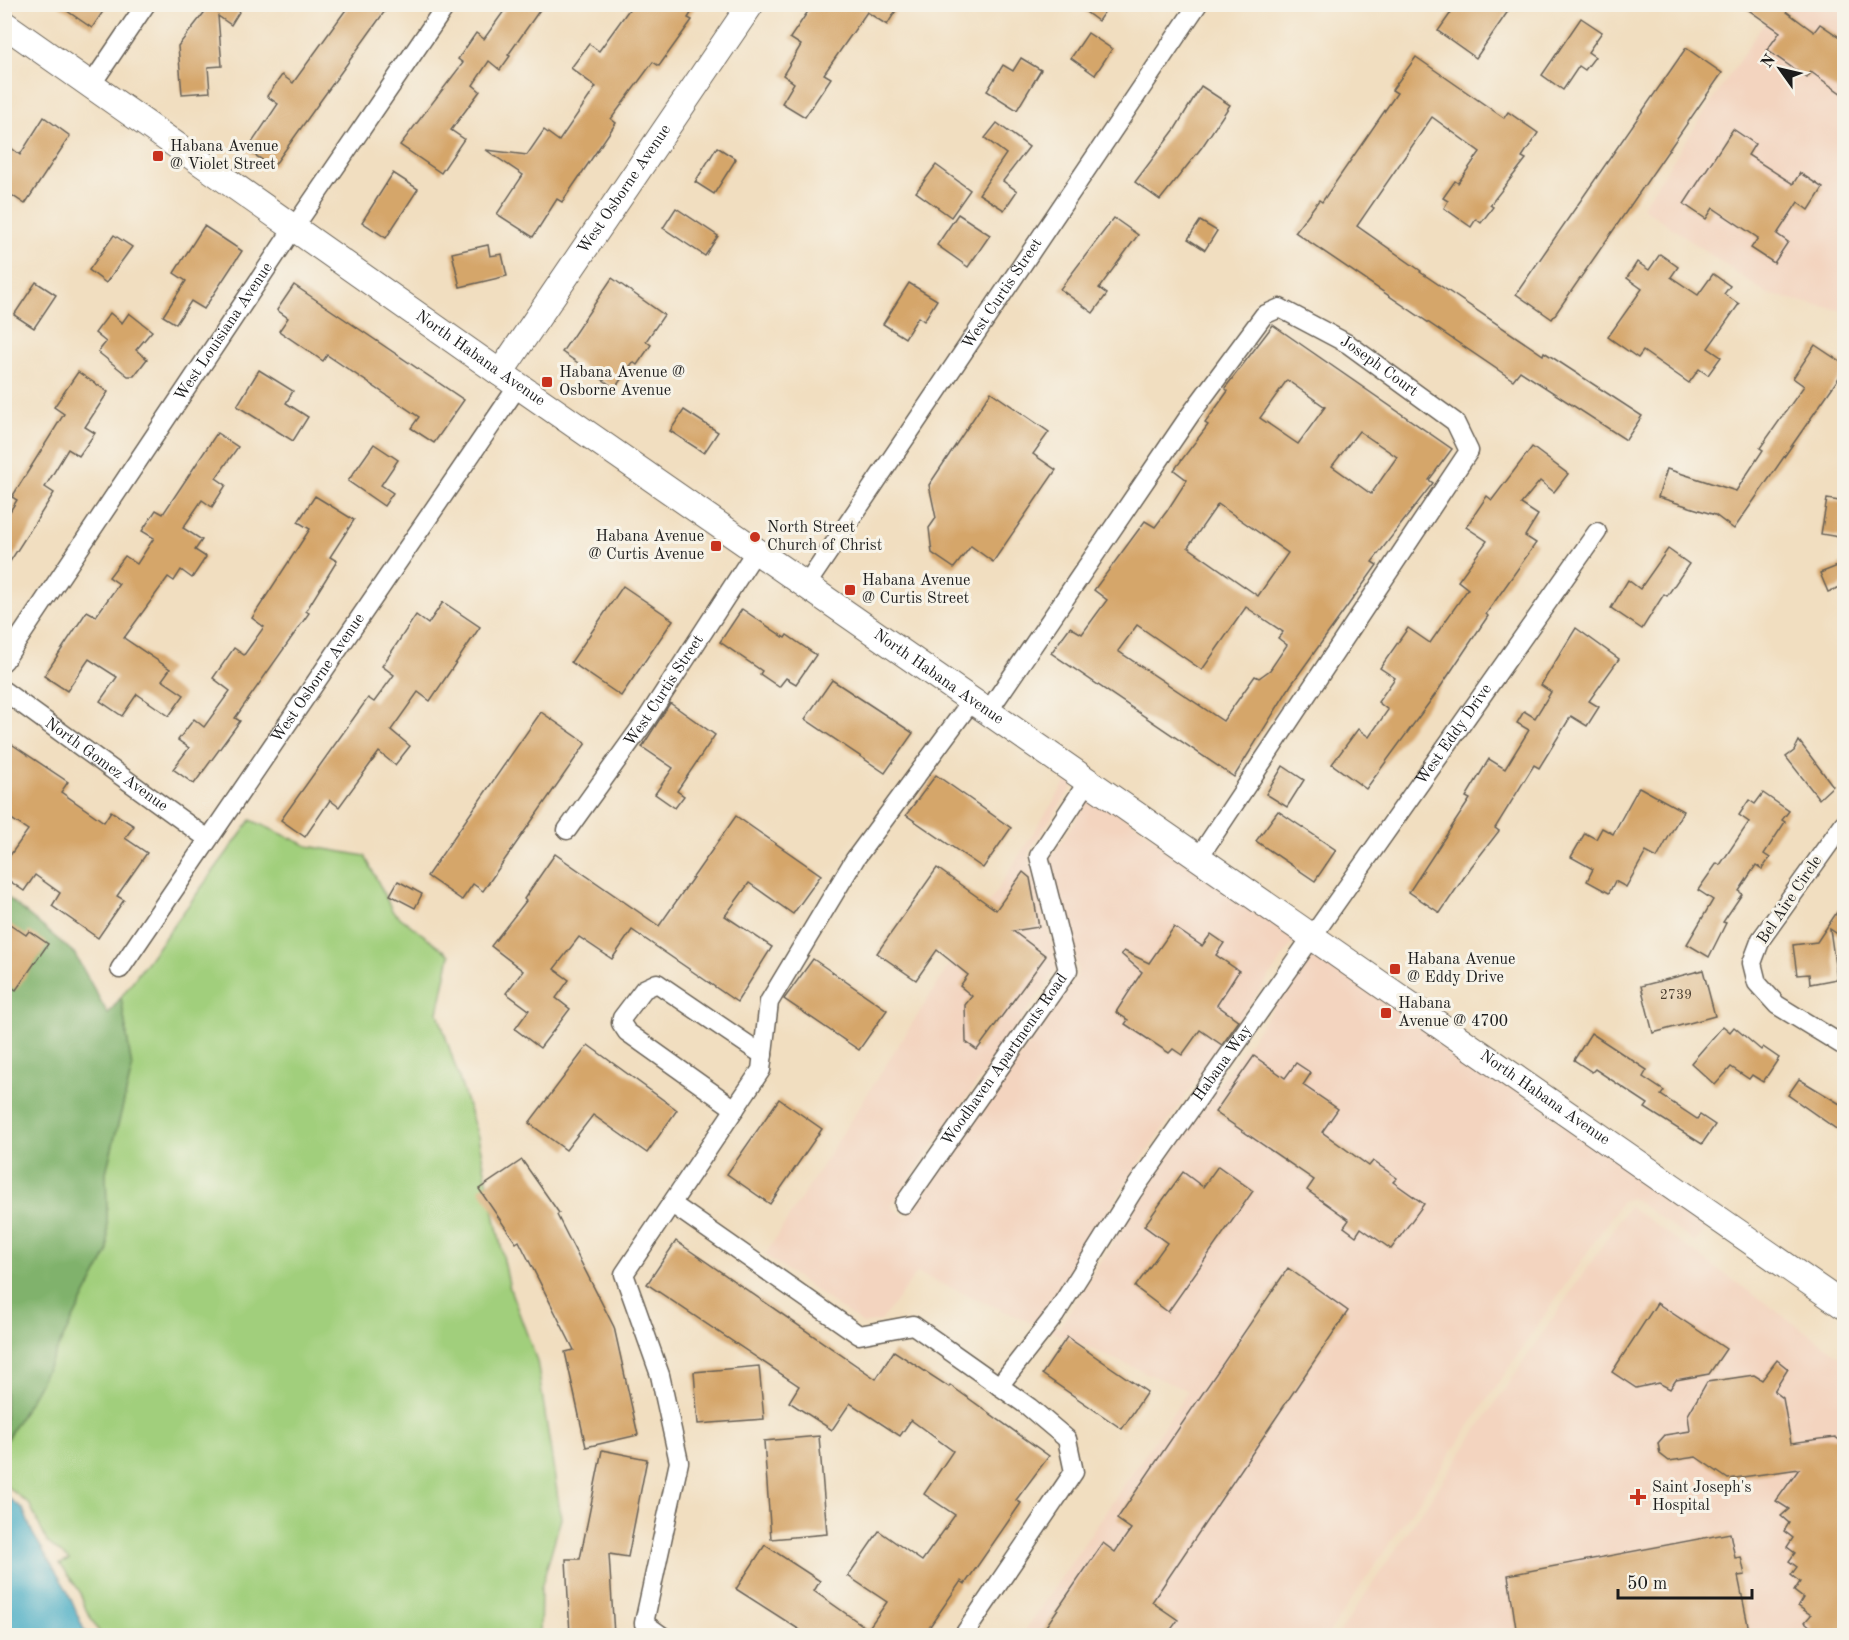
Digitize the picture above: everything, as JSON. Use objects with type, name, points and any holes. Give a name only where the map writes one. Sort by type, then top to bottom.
[{"type":"street","points":[[91,85],[146,4]]},
{"type":"street","name":"West Louisiana Avenue","points":[[4,661],[293,229],[447,4]]},
{"type":"street","name":"West Osborne Avenue","points":[[120,969],[208,839],[509,379],[750,4]]},
{"type":"street","name":"West Curtis Street","points":[[807,584],[1198,4]]},
{"type":"street","name":"North Habana Avenue","points":[[4,24],[293,229],[1845,1306]]},
{"type":"street","name":"Joseph Court","points":[[981,705],[1264,315],[1280,308],[1348,344],[1455,422],[1469,451],[1199,857]]},
{"type":"street","name":"West Eddy Drive","points":[[1311,936],[1597,532]]},
{"type":"street","name":"West Curtis Street","points":[[567,830],[646,720],[757,549]]},
{"type":"street","name":"North Gomez Avenue","points":[[4,692],[208,839]]},
{"type":"street","points":[[662,1635],[644,1623],[679,1462],[660,1375],[624,1274],[761,1070],[769,1002],[855,859],[981,705]]},
{"type":"street","name":"Woodhaven Apartments Road","points":[[904,1204],[1068,970],[1039,856],[1089,780]]},
{"type":"street","name":"Bel Aire Circle","points":[[1845,823],[1761,939],[1752,963],[1757,983],[1777,1005],[1845,1046]]},
{"type":"street","name":"Habana Way","points":[[999,1386],[1055,1315],[1133,1191],[1311,936]]},
{"type":"street","points":[[735,1109],[627,1032],[621,1023],[622,1018],[644,989],[657,983],[763,1055]]},
{"type":"street","points":[[672,1204],[859,1335],[913,1325],[999,1386],[1067,1439],[1074,1472],[963,1635]]},
{"type":"shaded area","points":[[1776,5],[1844,5],[1844,311],[1767,294],[1642,207]]},
{"type":"shaded area","points":[[1069,777],[1076,782],[1030,850],[1029,857],[1058,967],[891,1206],[907,1218],[1077,976],[1078,968],[1050,858],[1093,794],[1297,937],[1129,1178],[1042,1317],[1059,1328],[1141,1197],[1314,949],[1710,1224],[1695,1243],[1634,1199],[1629,1198],[1622,1201],[1327,1636],[1022,1635],[1188,1391],[917,1273],[881,1321],[863,1324],[765,1255]]},
{"type":"shaded area","name":"Saint Joseph's Hospital","points":[[1629,1206],[1844,1359],[1844,1635],[1337,1636]]},
{"type":"green space","points":[[251,820],[308,846],[365,856],[393,912],[450,955],[438,1013],[478,1137],[510,1289],[537,1361],[561,1518],[541,1588],[540,1635],[101,1635],[86,1610],[79,1590],[60,1564],[69,1560],[47,1542],[30,1505],[5,1485],[5,1442],[36,1390],[108,1252],[106,1172],[132,1069],[121,997]]},
{"type":"green space","points":[[5,895],[74,953],[108,1014],[121,997],[132,1069],[106,1172],[108,1252],[36,1390],[5,1442]]},
{"type":"water","points":[[4,1495],[23,1509],[33,1534],[67,1590],[84,1630],[89,1635],[5,1635]]},
{"type":"building","points":[[57,4],[108,4],[92,28]]},
{"type":"building","points":[[201,4],[244,4],[231,25],[218,16],[222,66],[208,67],[210,92],[182,94],[178,46],[207,9]]},
{"type":"building","points":[[350,4],[390,4],[273,167],[247,150],[278,104],[267,96],[282,75],[293,83]]},
{"type":"building","points":[[509,4],[544,4],[500,70],[489,61],[473,85],[480,91],[451,130],[464,139],[441,173],[400,145],[463,63],[458,59],[476,33],[484,39]]},
{"type":"building","points":[[633,4],[697,4],[688,18],[692,20],[659,66],[653,62],[611,119],[616,123],[562,202],[557,199],[533,237],[497,214],[523,175],[486,150],[527,155],[544,130],[559,141],[596,87],[571,68],[589,44],[599,51]]},
{"type":"building","points":[[813,4],[900,4],[887,25],[867,12],[824,74],[831,78],[805,117],[782,103],[794,83],[783,75],[801,45],[790,38]]},
{"type":"building","points":[[1075,4],[1110,4],[1098,21]]},
{"type":"building","points":[[1457,4],[1513,4],[1476,58],[1438,31]]},
{"type":"building","points":[[1740,4],[1776,4],[1814,32],[1820,24],[1845,41],[1845,96],[1811,72],[1807,78],[1767,50],[1780,32]]},
{"type":"building","points":[[1581,18],[1602,32],[1588,52],[1595,57],[1585,70],[1579,66],[1563,90],[1542,75]]},
{"type":"building","points":[[1088,33],[1112,49],[1095,75],[1071,58]]},
{"type":"building","points":[[1686,48],[1722,73],[1552,319],[1516,294]]},
{"type":"building","points":[[1416,57],[1504,118],[1508,112],[1538,133],[1522,157],[1526,159],[1490,205],[1493,207],[1481,223],[1476,219],[1471,227],[1444,208],[1448,201],[1443,198],[1455,181],[1458,183],[1480,152],[1432,117],[1357,226],[1420,272],[1543,355],[1544,352],[1642,416],[1626,440],[1520,371],[1513,380],[1295,232],[1319,200],[1322,202],[1397,93],[1392,90]]},
{"type":"building","points":[[1021,58],[1041,70],[1017,110],[987,91],[1003,65],[1013,71]]},
{"type":"building","points":[[1201,86],[1230,105],[1202,147],[1160,200],[1135,182],[1175,129]]},
{"type":"building","points":[[44,117],[70,136],[25,204],[4,190],[4,142],[20,155]]},
{"type":"building","points":[[997,123],[1029,147],[1003,181],[1017,191],[1004,210],[979,194],[1006,154],[985,138]]},
{"type":"building","points":[[1733,129],[1755,144],[1748,155],[1793,184],[1800,173],[1823,188],[1809,210],[1798,202],[1777,234],[1788,242],[1774,263],[1751,248],[1758,238],[1713,208],[1706,219],[1684,204]]},
{"type":"building","points":[[717,147],[736,159],[714,194],[695,182]]},
{"type":"building","points":[[936,165],[970,190],[951,217],[916,192]]},
{"type":"building","points":[[393,173],[418,189],[386,238],[362,222]]},
{"type":"building","points":[[676,208],[718,236],[705,256],[663,228]]},
{"type":"building","points":[[958,214],[990,235],[968,267],[937,245]]},
{"type":"building","points":[[1114,218],[1138,235],[1099,288],[1107,294],[1093,313],[1060,289]]},
{"type":"building","points":[[1200,221],[1217,231],[1205,250],[1188,239]]},
{"type":"building","points":[[204,226],[242,251],[204,309],[191,301],[176,324],[163,316],[186,281],[174,273]]},
{"type":"building","points":[[114,235],[132,247],[106,283],[89,270]]},
{"type":"building","points":[[488,245],[490,256],[502,254],[507,276],[460,287],[452,253]]},
{"type":"building","points":[[1660,254],[1678,267],[1671,277],[1698,295],[1713,274],[1730,286],[1724,294],[1739,304],[1708,348],[1721,357],[1708,375],[1699,369],[1689,383],[1643,351],[1638,358],[1608,337],[1642,289],[1627,278],[1637,262],[1649,270]]},
{"type":"building","points":[[612,278],[664,315],[646,341],[651,345],[637,365],[633,362],[615,388],[562,352]]},
{"type":"building","points":[[36,282],[56,295],[34,328],[14,315]]},
{"type":"building","points":[[909,283],[937,300],[924,321],[918,317],[905,338],[883,324]]},
{"type":"building","points":[[294,285],[464,400],[434,443],[411,428],[419,417],[327,355],[323,361],[279,331],[288,318],[277,310]]},
{"type":"building","points":[[110,313],[122,323],[129,313],[152,331],[136,350],[147,359],[134,376],[128,376],[98,352],[106,342],[95,333]]},
{"type":"building","points":[[1273,325],[1452,449],[1429,480],[1433,483],[1372,562],[1377,565],[1291,685],[1234,777],[1051,653],[1070,627],[1082,634],[1107,600],[1094,590],[1145,521],[1155,527],[1167,511],[1187,480],[1174,470],[1208,425],[1205,423],[1228,391],[1225,388]],"holes":[[[1287,380],[1325,407],[1298,444],[1260,418]],[[1359,431],[1397,457],[1371,494],[1332,466]],[[1218,504],[1288,553],[1258,596],[1188,547]],[[1246,607],[1283,632],[1278,638],[1287,645],[1270,670],[1259,678],[1255,676],[1223,721],[1118,651],[1137,625],[1202,670]]]},
{"type":"building","points":[[1815,345],[1845,365],[1845,369],[1734,529],[1715,515],[1658,497],[1667,469],[1736,491],[1763,450],[1760,448],[1804,386],[1793,378]]},
{"type":"building","points":[[259,370],[293,391],[286,403],[308,417],[293,441],[237,406]]},
{"type":"building","points":[[78,372],[108,392],[85,427],[95,433],[79,456],[68,449],[45,487],[54,493],[4,571],[4,521],[17,500],[12,497],[64,414],[54,407]]},
{"type":"building","points":[[991,392],[1049,432],[1033,454],[1056,470],[993,562],[971,546],[954,568],[932,553],[929,528],[936,518],[929,485]]},
{"type":"building","points":[[684,410],[718,432],[704,453],[670,431]]},
{"type":"building","points":[[217,433],[238,447],[216,478],[226,485],[212,507],[202,500],[183,528],[202,540],[195,550],[206,557],[192,578],[181,570],[174,581],[168,577],[124,638],[170,669],[162,680],[184,695],[169,716],[137,694],[122,716],[100,701],[117,677],[89,659],[67,691],[44,676],[87,611],[96,616],[119,584],[109,577],[125,556],[137,564],[154,538],[142,531],[156,510],[163,514]]},
{"type":"building","points":[[374,444],[398,460],[381,485],[393,493],[384,506],[348,481]]},
{"type":"building","points":[[1532,447],[1568,474],[1554,492],[1540,481],[1521,504],[1538,515],[1525,536],[1536,543],[1486,614],[1488,616],[1437,692],[1366,789],[1332,764],[1358,729],[1369,737],[1388,710],[1378,702],[1395,678],[1380,668],[1408,628],[1430,643],[1468,589],[1458,581],[1487,541],[1466,527],[1487,496],[1492,500]]},
{"type":"building","points":[[315,496],[354,520],[330,557],[337,561],[306,611],[309,613],[235,718],[240,721],[194,784],[173,769],[189,748],[178,740],[194,719],[204,727],[230,691],[213,678],[234,648],[244,655],[264,627],[252,618],[310,529],[298,522]]},
{"type":"building","points":[[1827,499],[1845,502],[1845,538],[1821,534]]},
{"type":"building","points":[[1668,549],[1689,564],[1667,596],[1664,594],[1642,629],[1611,608],[1628,580],[1640,589]]},
{"type":"building","points":[[1845,563],[1845,585],[1828,592],[1820,573]]},
{"type":"building","points":[[623,586],[673,620],[621,696],[571,662]]},
{"type":"building","points":[[443,602],[480,627],[430,701],[418,692],[391,730],[410,746],[395,765],[379,752],[339,807],[330,800],[305,837],[281,820],[368,698],[374,702],[394,675],[382,666],[416,615],[428,624]]},
{"type":"building","points":[[742,609],[785,638],[787,635],[816,655],[796,684],[786,678],[779,687],[760,674],[762,671],[720,642]]},
{"type":"building","points":[[1576,628],[1619,659],[1589,701],[1599,707],[1587,726],[1571,716],[1539,768],[1534,765],[1495,828],[1499,831],[1440,913],[1409,892],[1470,799],[1466,797],[1489,759],[1505,769],[1529,730],[1517,723],[1524,711],[1535,718],[1551,692],[1541,685]]},
{"type":"building","points":[[832,680],[913,733],[885,773],[805,719]]},
{"type":"building","points":[[670,703],[715,735],[677,791],[684,796],[675,808],[655,794],[673,768],[642,747]]},
{"type":"building","points":[[541,712],[586,743],[483,891],[473,884],[462,900],[427,876]]},
{"type":"building","points":[[4,739],[68,782],[61,792],[104,822],[111,811],[134,826],[125,838],[147,853],[117,896],[124,900],[98,938],[52,906],[60,893],[35,875],[24,891],[4,877],[4,864],[28,830],[4,814]]},
{"type":"building","points":[[1799,741],[1833,786],[1819,799],[1786,757],[1794,751]]},
{"type":"building","points":[[1283,766],[1304,780],[1287,807],[1266,794]]},
{"type":"building","points":[[936,775],[1011,828],[983,868],[906,815]]},
{"type":"building","points":[[1639,787],[1683,811],[1657,858],[1646,852],[1626,887],[1615,881],[1609,893],[1587,881],[1593,869],[1571,857],[1585,833],[1596,839],[1602,828],[1613,834]]},
{"type":"building","points":[[1763,793],[1789,811],[1782,820],[1785,822],[1764,854],[1770,858],[1762,869],[1756,865],[1739,891],[1742,894],[1723,922],[1726,923],[1709,957],[1687,944],[1713,900],[1698,890],[1717,863],[1720,865],[1749,822],[1739,815],[1749,800],[1755,804]]},
{"type":"building","points":[[1278,811],[1336,850],[1315,881],[1256,841]]},
{"type":"building","points":[[736,816],[821,875],[793,914],[749,883],[725,916],[772,947],[737,1002],[632,930],[612,959],[579,937],[554,969],[569,980],[556,998],[570,1009],[540,1048],[515,1029],[529,1010],[506,993],[523,971],[491,946],[526,901],[524,899],[555,854],[659,926]]},
{"type":"building","points":[[937,868],[996,910],[1023,872],[1030,878],[1039,927],[1013,931],[1046,956],[977,1050],[966,1042],[965,1005],[972,996],[960,986],[968,975],[937,950],[916,980],[877,953]]},
{"type":"building","points":[[398,881],[422,894],[415,908],[390,895]]},
{"type":"building","points":[[1845,900],[1845,939],[1830,929],[1837,979],[1810,984],[1809,974],[1797,975],[1793,945],[1817,942]]},
{"type":"building","points":[[4,920],[26,935],[29,931],[48,944],[16,990],[4,982]]},
{"type":"building","points":[[1174,927],[1202,946],[1211,934],[1224,943],[1216,955],[1239,971],[1217,1005],[1239,1021],[1222,1045],[1200,1030],[1182,1055],[1173,1049],[1169,1053],[1125,1024],[1128,1020],[1116,1012],[1142,972],[1121,954],[1124,951],[1149,963]]},
{"type":"building","points":[[813,959],[887,1010],[859,1050],[784,999]]},
{"type":"building","points":[[1703,970],[1715,1016],[1653,1033],[1641,986]]},
{"type":"building","points":[[1723,1026],[1730,1032],[1734,1027],[1761,1050],[1763,1047],[1779,1058],[1763,1082],[1752,1075],[1749,1079],[1731,1067],[1715,1085],[1691,1063]]},
{"type":"building","points":[[1591,1033],[1647,1070],[1643,1077],[1664,1091],[1661,1095],[1697,1119],[1700,1115],[1715,1125],[1702,1144],[1645,1108],[1648,1104],[1595,1069],[1592,1072],[1574,1060]]},
{"type":"building","points":[[588,1045],[677,1110],[647,1153],[593,1115],[566,1150],[529,1123]]},
{"type":"building","points":[[1254,1056],[1285,1078],[1296,1063],[1311,1073],[1303,1085],[1338,1109],[1322,1132],[1369,1166],[1373,1161],[1397,1178],[1393,1182],[1424,1204],[1391,1249],[1361,1228],[1356,1236],[1344,1227],[1349,1220],[1307,1190],[1314,1180],[1215,1112]]},
{"type":"building","points":[[1799,1079],[1845,1107],[1845,1135],[1788,1095]]},
{"type":"building","points":[[779,1099],[822,1129],[770,1204],[727,1174]]},
{"type":"building","points":[[522,1160],[559,1213],[557,1215],[614,1327],[638,1435],[586,1447],[565,1352],[574,1350],[519,1241],[516,1243],[479,1189]]},
{"type":"building","points":[[1218,1166],[1253,1191],[1168,1312],[1135,1287],[1167,1243],[1144,1226],[1183,1172],[1203,1187]]},
{"type":"building","points":[[676,1241],[876,1379],[894,1351],[949,1387],[950,1385],[1049,1456],[1016,1500],[1021,1503],[965,1584],[961,1581],[924,1635],[796,1635],[800,1630],[736,1589],[765,1545],[820,1581],[814,1591],[868,1629],[887,1602],[848,1576],[879,1531],[922,1561],[955,1515],[924,1494],[953,1451],[911,1420],[900,1436],[850,1403],[832,1430],[789,1402],[799,1386],[647,1284]]},
{"type":"building","points":[[1288,1268],[1348,1311],[1152,1602],[1178,1620],[1167,1635],[1040,1635],[1103,1543],[1115,1552],[1131,1529],[1117,1519]]},
{"type":"building","points":[[1657,1303],[1726,1349],[1709,1374],[1676,1380],[1670,1389],[1659,1383],[1636,1388],[1612,1372]]},
{"type":"building","points":[[1067,1337],[1147,1392],[1122,1429],[1042,1374]]},
{"type":"building","points":[[1777,1360],[1788,1369],[1774,1391],[1783,1398],[1791,1443],[1835,1437],[1845,1444],[1845,1635],[1807,1635],[1812,1628],[1805,1622],[1811,1615],[1798,1606],[1803,1598],[1794,1591],[1800,1582],[1791,1575],[1797,1567],[1789,1561],[1795,1553],[1787,1547],[1793,1538],[1784,1531],[1789,1523],[1781,1516],[1789,1509],[1776,1501],[1799,1469],[1728,1479],[1696,1457],[1669,1461],[1660,1454],[1658,1443],[1665,1435],[1690,1431],[1688,1415],[1707,1382],[1754,1375],[1762,1380]]},
{"type":"building","points":[[759,1366],[764,1419],[698,1424],[694,1372]]},
{"type":"building","points":[[819,1436],[827,1534],[771,1539],[764,1441]]},
{"type":"building","points":[[602,1450],[647,1459],[628,1557],[609,1554],[614,1635],[570,1635],[566,1559],[580,1559]]},
{"type":"building","points":[[1730,1533],[1735,1558],[1741,1557],[1745,1575],[1738,1576],[1750,1635],[1517,1635],[1508,1575]]},
{"type":"place","name":"Habana Avenue @ Violet Street","points":[[158,156]]},
{"type":"place","name":"Habana Avenue @ Osborne Avenue","points":[[547,382]]},
{"type":"place","name":"North Street Church of Christ","points":[[755,537]]},
{"type":"place","name":"Habana Avenue @ Curtis Avenue","points":[[716,546]]},
{"type":"place","name":"Habana Avenue @ Curtis Street","points":[[850,590]]},
{"type":"place","name":"Habana Avenue @ Eddy Drive","points":[[1395,969]]},
{"type":"place","name":"Habana Avenue @ 4700","points":[[1386,1013]]},
{"type":"place","name":"Saint Joseph's Hospital","points":[[1638,1497]]}]
